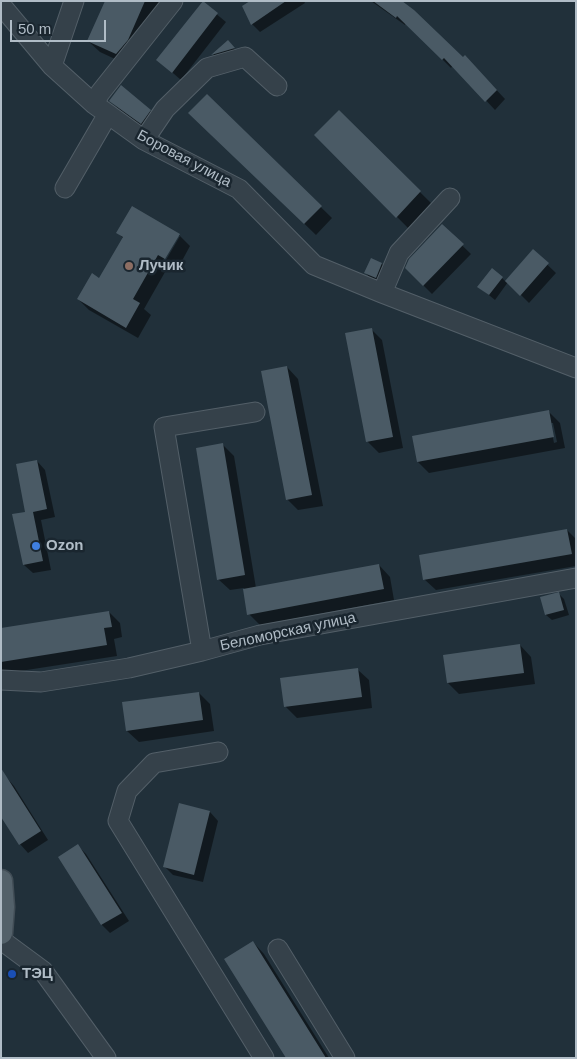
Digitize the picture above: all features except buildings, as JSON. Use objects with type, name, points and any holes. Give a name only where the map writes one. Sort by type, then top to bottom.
[{"type":"main road","points":[[1,881],[4,907],[1,933]]},
{"type":"street","points":[[52,66],[74,1]]},
{"type":"street","points":[[65,188],[101,109],[100,93],[173,1]]},
{"type":"street","name":"Боровая улица","points":[[1,6],[52,66],[101,109],[144,140],[239,189],[314,265],[576,368]]},
{"type":"street","points":[[144,140],[165,109],[207,68],[245,57],[277,86]]},
{"type":"street","points":[[382,293],[398,253],[450,198]]},
{"type":"street","points":[[202,651],[164,427],[255,412]]},
{"type":"street","name":"Беломорская улица","points":[[1,680],[41,682],[130,668],[260,635],[576,578]]},
{"type":"street","points":[[218,752],[154,763],[127,791],[118,821],[264,1058]]},
{"type":"street","points":[[1,940],[43,971],[106,1058]]},
{"type":"street","points":[[278,949],[345,1058]]},
{"type":"place","name":"Лучик","points":[[129,266]]},
{"type":"place","name":"Ozon","points":[[36,546]]},
{"type":"place","name":"ТЭЦ","points":[[12,974]]}]
